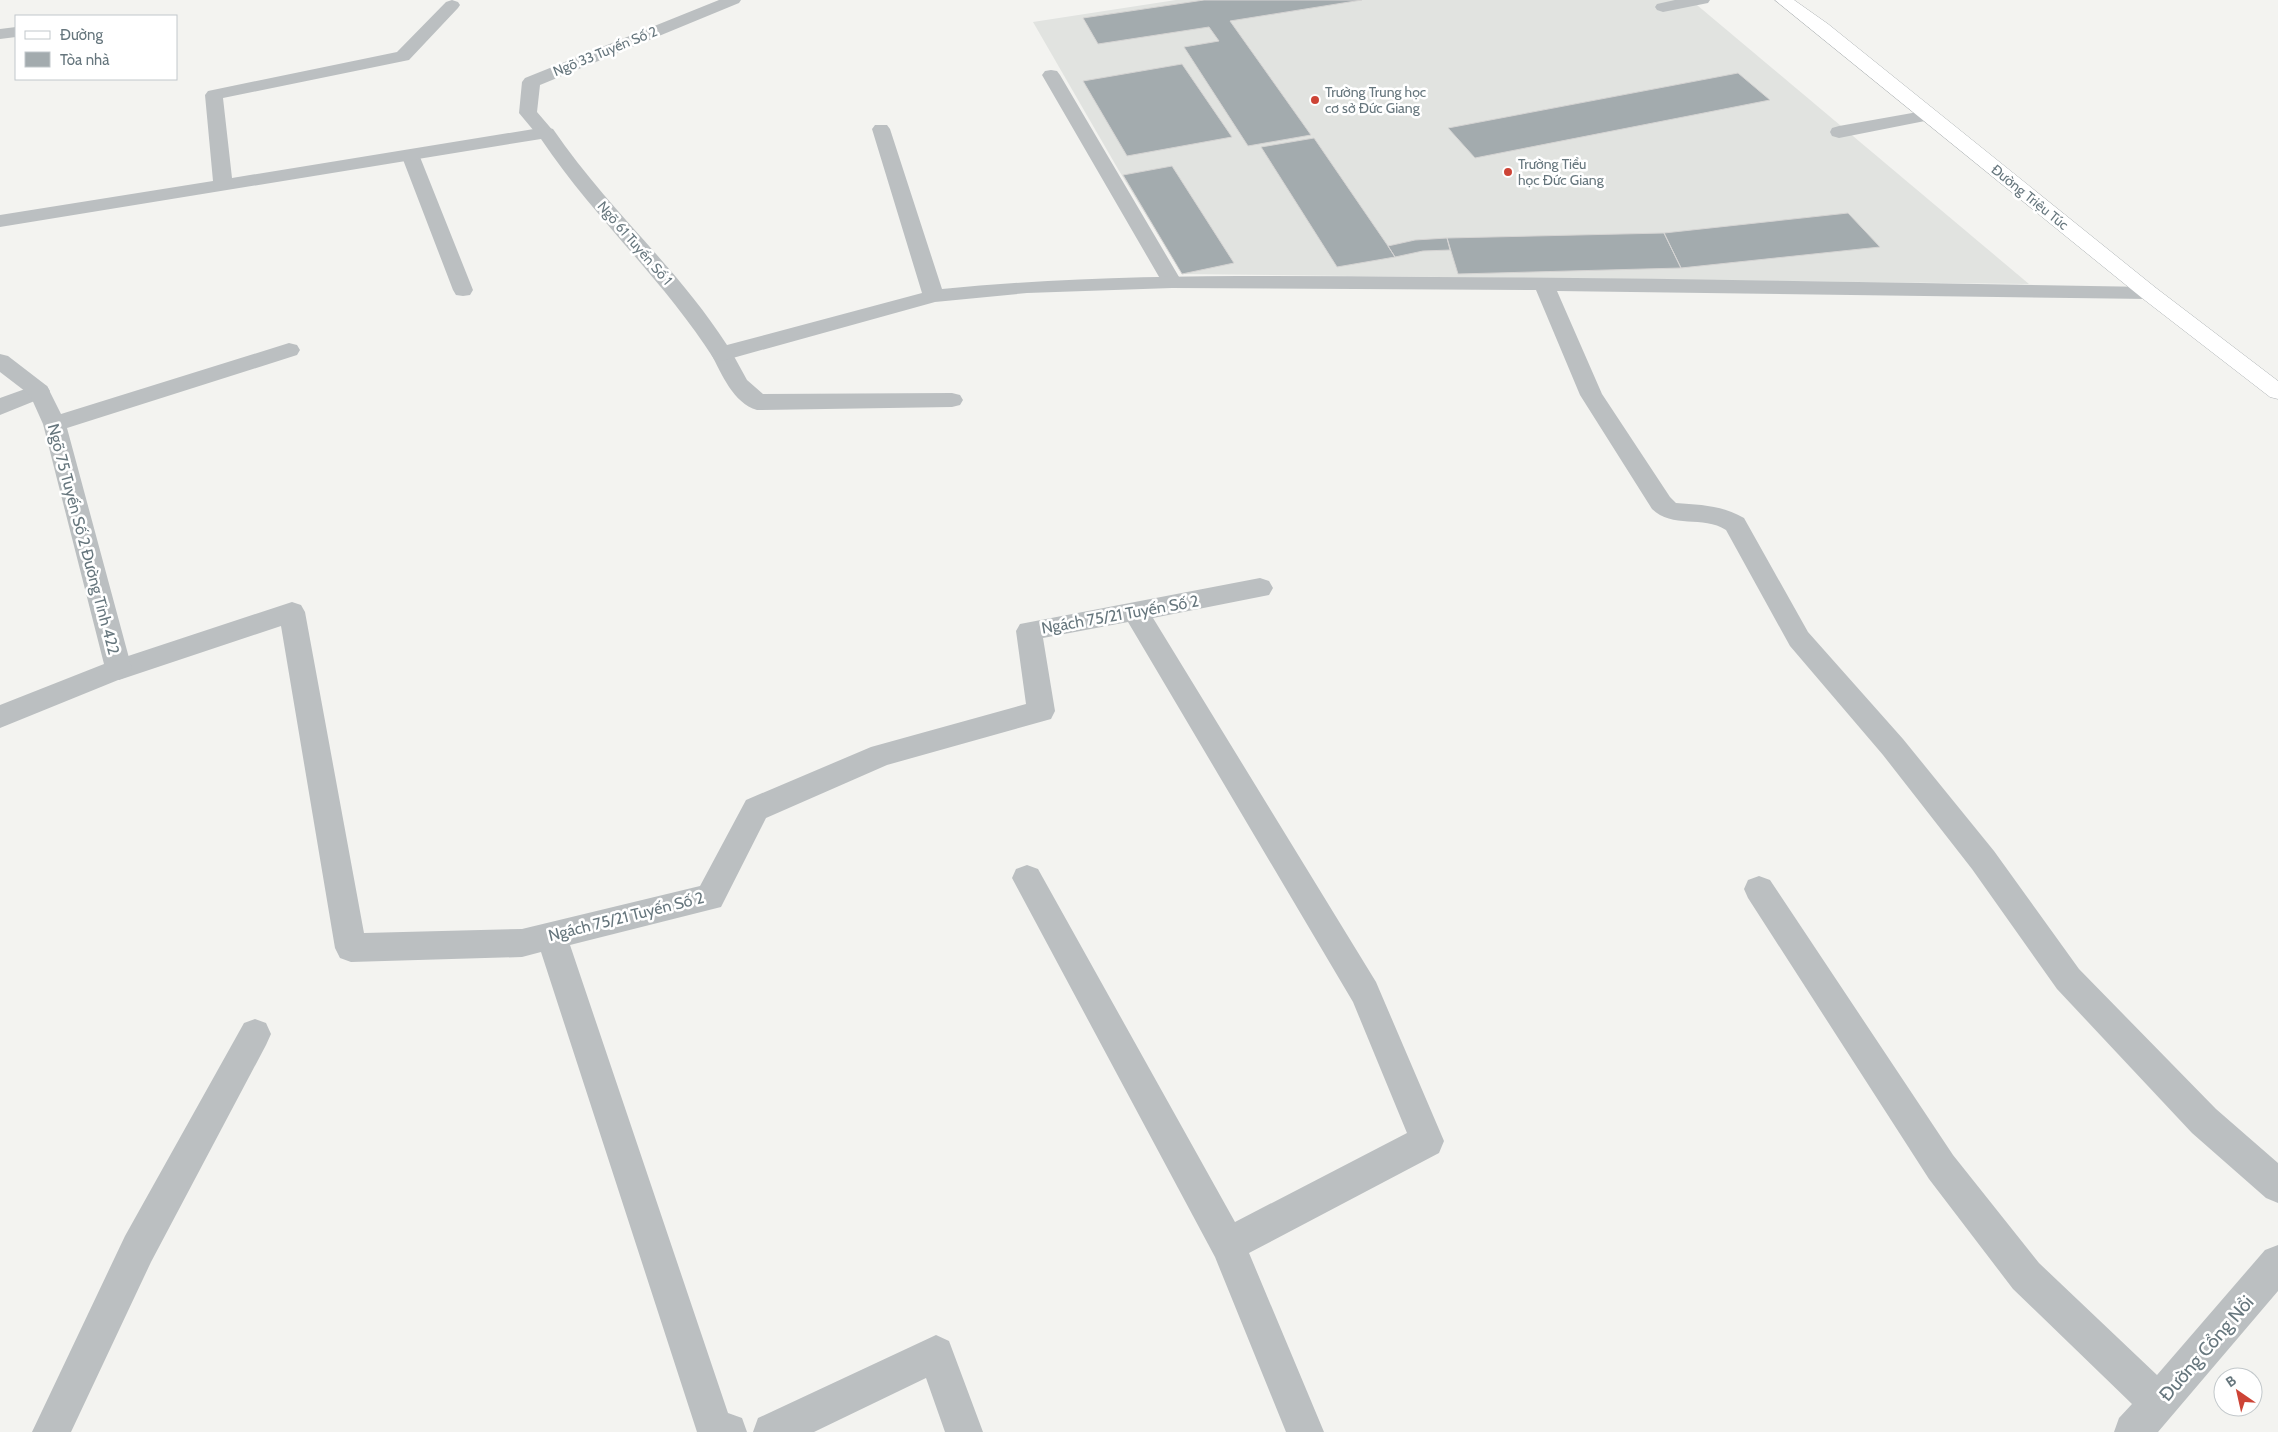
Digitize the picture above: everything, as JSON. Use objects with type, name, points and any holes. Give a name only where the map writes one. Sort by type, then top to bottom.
[{"type":"main road","name":"Đường Triệu Túc","points":[[1783,0],[2149,293],[2278,392]]},
{"type":"street","name":"Ngõ 33 Tuyến Số 2","points":[[546,134],[528,113],[531,82],[733,0]]},
{"type":"street","points":[[1663,7],[1702,0]]},
{"type":"street","points":[[223,186],[214,95],[403,56],[453,3]]},
{"type":"street","points":[[0,34],[15,32]]},
{"type":"street","points":[[1052,76],[1172,282]]},
{"type":"street","points":[[1839,132],[1929,115]]},
{"type":"street","points":[[881,128],[934,296]]},
{"type":"street","points":[[0,221],[546,134]]},
{"type":"street","name":"Ngõ 61 Tuyến Số 1","points":[[546,134],[564,164],[641,248],[707,328],[738,384],[757,402],[952,400]]},
{"type":"street","points":[[411,157],[463,290]]},
{"type":"street","points":[[722,354],[934,296],[1027,286],[1172,282],[1544,284],[2149,293]]},
{"type":"street","points":[[1544,284],[1556,317],[1591,395],[1661,503],[1669,511],[1713,513],[1724,516],[1735,524],[1799,639],[1893,747],[1983,860],[2068,979],[2204,1121],[2278,1186]]},
{"type":"street","points":[[54,424],[289,350]]},
{"type":"street","name":"Ngõ 75 Tuyến Số 2 Đường Tỉnh 422","points":[[0,360],[39,391],[54,424],[119,669],[0,717]]},
{"type":"street","points":[[0,407],[39,391]]},
{"type":"street","name":"Ngách 75/21 Tuyến Số 2","points":[[119,669],[292,612],[351,948],[522,943],[710,897],[756,809],[881,755],[1041,711],[1029,630],[1260,588]]},
{"type":"street","points":[[1135,611],[1365,993],[1426,1141],[1228,1245]]},
{"type":"street","points":[[1027,878],[1228,1245],[1305,1432]]},
{"type":"street","points":[[1759,890],[1941,1167],[2026,1276],[2159,1403]]},
{"type":"street","points":[[551,936],[715,1430],[728,1432]]},
{"type":"street","points":[[51,1432],[138,1248],[255,1034]]},
{"type":"street","name":"Đường Cổng Nổi","points":[[2133,1432],[2278,1263]]},
{"type":"street","points":[[772,1432],[936,1354],[964,1432]]},
{"type":"shaded area","name":"Trường Tiểu học Đức Giang","points":[[1176,0],[1691,0],[2029,284],[1182,274],[1118,169],[1033,22]]},
{"type":"building","points":[[1204,0],[1362,0],[1230,21],[1311,135],[1248,146],[1184,47],[1219,41],[1209,27],[1098,44],[1083,18]]},
{"type":"building","points":[[1182,64],[1232,137],[1127,156],[1083,81]]},
{"type":"building","points":[[1738,73],[1770,100],[1475,158],[1448,128]]},
{"type":"building","points":[[1314,138],[1395,257],[1337,267],[1261,147]]},
{"type":"building","points":[[1172,166],[1234,263],[1182,274],[1123,175]]},
{"type":"building","points":[[1848,213],[1880,247],[1681,268],[1664,233]]},
{"type":"building","points":[[1664,233],[1681,268],[1458,274],[1447,238]]},
{"type":"building","points":[[1447,238],[1450,250],[1423,251],[1395,257],[1388,246],[1415,240]]},
{"type":"place","name":"Trường Trung học cơ sở Đức Giang","points":[[1315,100]]},
{"type":"place","name":"Trường Tiểu học Đức Giang","points":[[1508,172]]}]
